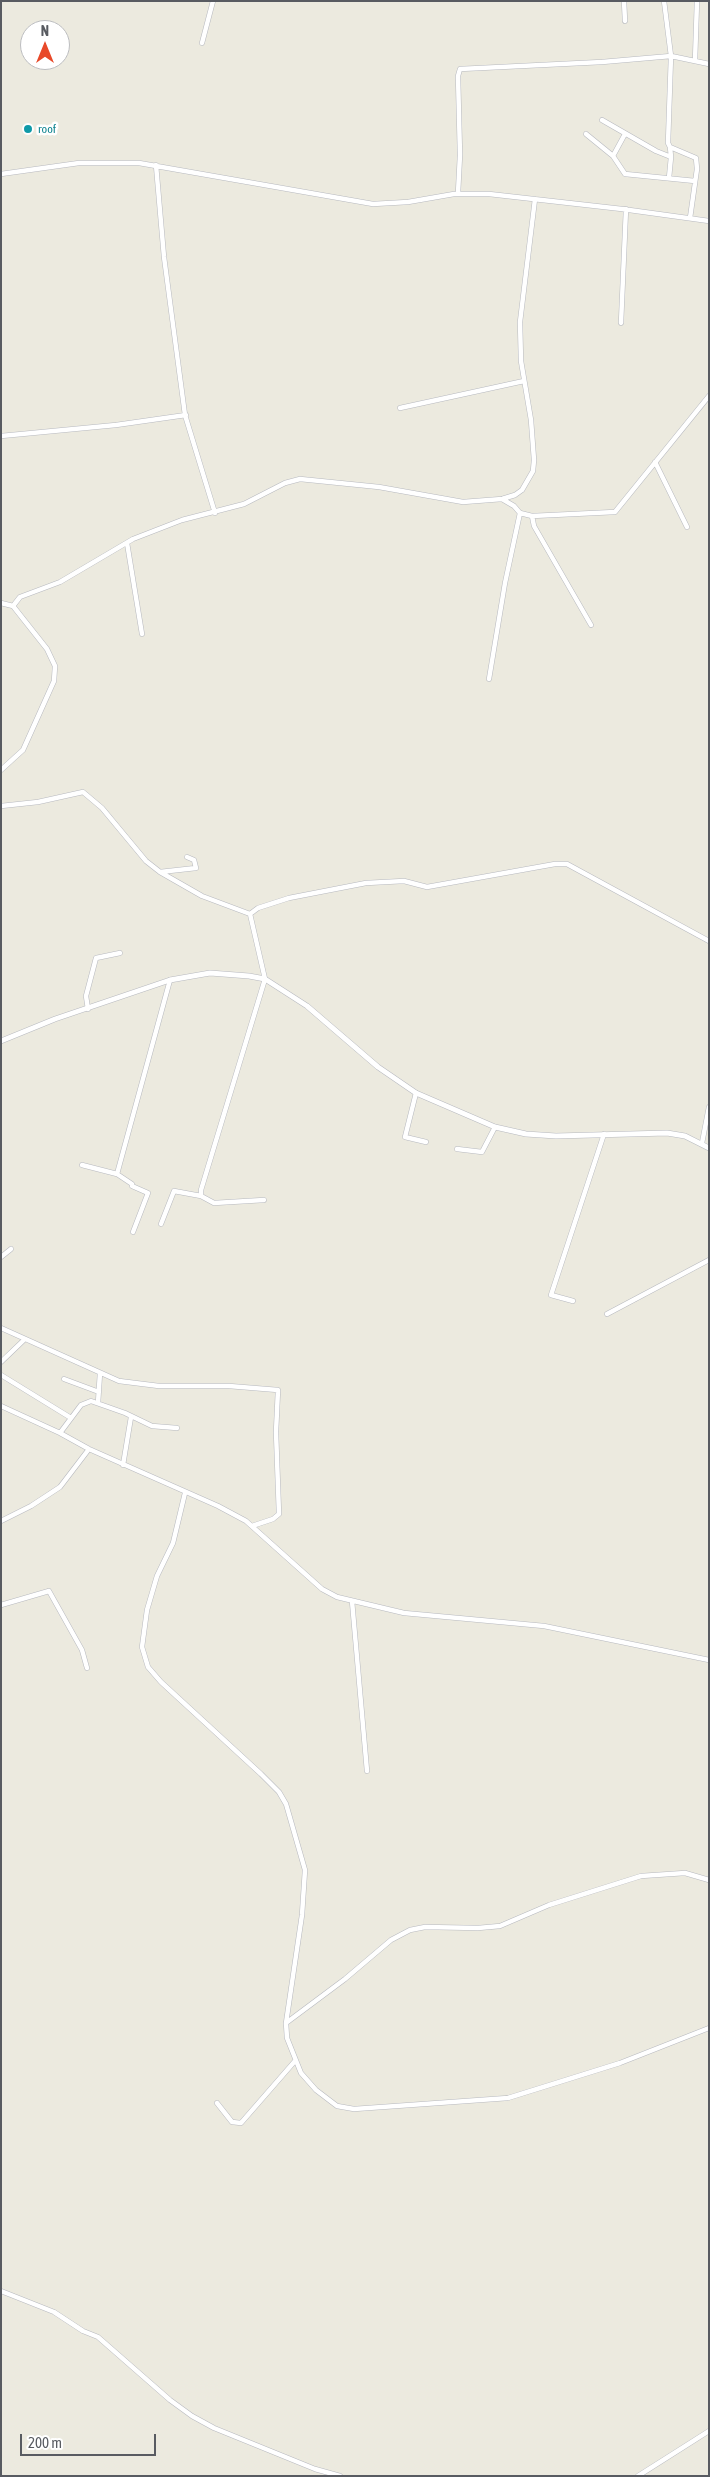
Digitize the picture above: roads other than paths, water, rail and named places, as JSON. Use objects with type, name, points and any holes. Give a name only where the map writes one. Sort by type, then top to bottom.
[{"type":"street","points":[[202,43],[213,1]]},
{"type":"street","points":[[624,1],[625,21]]},
{"type":"street","points":[[664,1],[671,56],[667,136],[671,157],[669,178]]},
{"type":"street","points":[[695,61],[697,1]]},
{"type":"street","points":[[458,194],[460,155],[458,76],[460,69],[466,67],[594,63],[671,56],[709,64]]},
{"type":"street","points":[[602,120],[671,157]]},
{"type":"street","points":[[586,134],[613,156],[626,174],[695,182]]},
{"type":"street","points":[[613,156],[625,134]]},
{"type":"street","points":[[670,147],[696,158],[690,218]]},
{"type":"street","points":[[1,174],[79,164],[118,162],[156,165],[252,184],[373,204],[408,202],[458,194],[535,199],[709,221]]},
{"type":"street","points":[[156,165],[164,257],[186,415],[215,513]]},
{"type":"street","points":[[12,606],[20,597],[60,582],[127,543],[182,520],[244,504],[278,487],[300,479],[379,487],[463,502],[502,499],[515,495],[522,490],[532,471],[531,420],[524,381],[520,322],[535,199]]},
{"type":"street","points":[[621,323],[626,209]]},
{"type":"street","points":[[400,408],[524,381]]},
{"type":"street","points":[[502,499],[514,506],[520,513],[532,516],[615,512],[709,396]]},
{"type":"street","points":[[1,436],[116,426],[186,415]]},
{"type":"street","points":[[655,462],[687,527]]},
{"type":"street","points":[[489,679],[505,583],[520,513]]},
{"type":"street","points":[[532,516],[534,526],[591,625]]},
{"type":"street","points":[[127,543],[142,634]]},
{"type":"street","points":[[1,603],[12,606],[47,649],[55,666],[54,680],[23,750],[1,770]]},
{"type":"street","points":[[1,806],[21,805],[83,792],[102,808],[146,861],[160,872],[202,896],[250,914]]},
{"type":"street","points":[[160,872],[196,868],[194,860],[187,857]]},
{"type":"street","points":[[250,914],[258,908],[289,898],[366,882],[404,881],[427,887],[556,864],[567,864],[709,941]]},
{"type":"street","points":[[201,1196],[208,1165],[265,980],[250,914]]},
{"type":"street","points":[[88,1009],[86,996],[96,958],[120,953]]},
{"type":"street","points":[[1,1041],[55,1019],[170,980],[210,973],[249,976],[265,980],[307,1006],[378,1067],[416,1093],[495,1127],[526,1134],[667,1133],[685,1136],[709,1148]]},
{"type":"street","points":[[117,1174],[170,980]]},
{"type":"street","points":[[416,1093],[405,1137],[426,1142]]},
{"type":"street","points":[[702,1143],[709,1107]]},
{"type":"street","points":[[457,1149],[482,1152],[495,1127]]},
{"type":"street","points":[[572,1301],[551,1295],[604,1134]]},
{"type":"street","points":[[82,1165],[117,1174],[132,1184],[132,1186],[148,1193],[133,1232]]},
{"type":"street","points":[[161,1224],[174,1191],[201,1196],[223,1204],[264,1200]]},
{"type":"street","points":[[1,1257],[11,1249]]},
{"type":"street","points":[[607,1314],[709,1260]]},
{"type":"street","points":[[1,1328],[119,1381],[138,1384],[259,1387],[278,1390],[276,1432],[279,1514],[273,1519],[252,1526]]},
{"type":"street","points":[[1,1362],[25,1339]]},
{"type":"street","points":[[98,1403],[100,1373]]},
{"type":"street","points":[[1,1375],[71,1418]]},
{"type":"street","points":[[64,1379],[99,1392]]},
{"type":"street","points":[[60,1433],[86,1402],[98,1403],[152,1426],[177,1428]]},
{"type":"street","points":[[1,1406],[60,1433],[88,1449],[218,1506],[252,1526],[322,1589],[352,1601],[404,1613],[544,1626],[709,1660]]},
{"type":"street","points":[[123,1465],[131,1417]]},
{"type":"street","points":[[1,1521],[31,1506],[60,1487],[88,1449]]},
{"type":"street","points":[[185,1493],[173,1543],[157,1576],[147,1610],[142,1647],[148,1666],[161,1682],[261,1774],[279,1792],[286,1804],[305,1870],[302,1915],[286,2023],[288,2038],[301,2073],[327,2100],[337,2106],[354,2109],[508,2098],[620,2063],[709,2028]]},
{"type":"street","points":[[1,1605],[48,1591],[82,1650],[87,1668]]},
{"type":"street","points":[[352,1601],[367,1771]]},
{"type":"street","points":[[286,2023],[346,1979],[395,1937],[410,1930],[425,1927],[478,1928],[500,1926],[549,1904],[641,1876],[685,1873],[709,1880]]},
{"type":"street","points":[[217,2103],[232,2122],[241,2123],[295,2061]]},
{"type":"street","points":[[1,2291],[54,2312],[83,2331],[98,2337],[170,2400],[192,2416],[214,2428],[314,2469],[340,2476]]},
{"type":"street","points":[[638,2476],[709,2431]]},
{"type":"place","name":"roof","points":[[28,129]]}]
